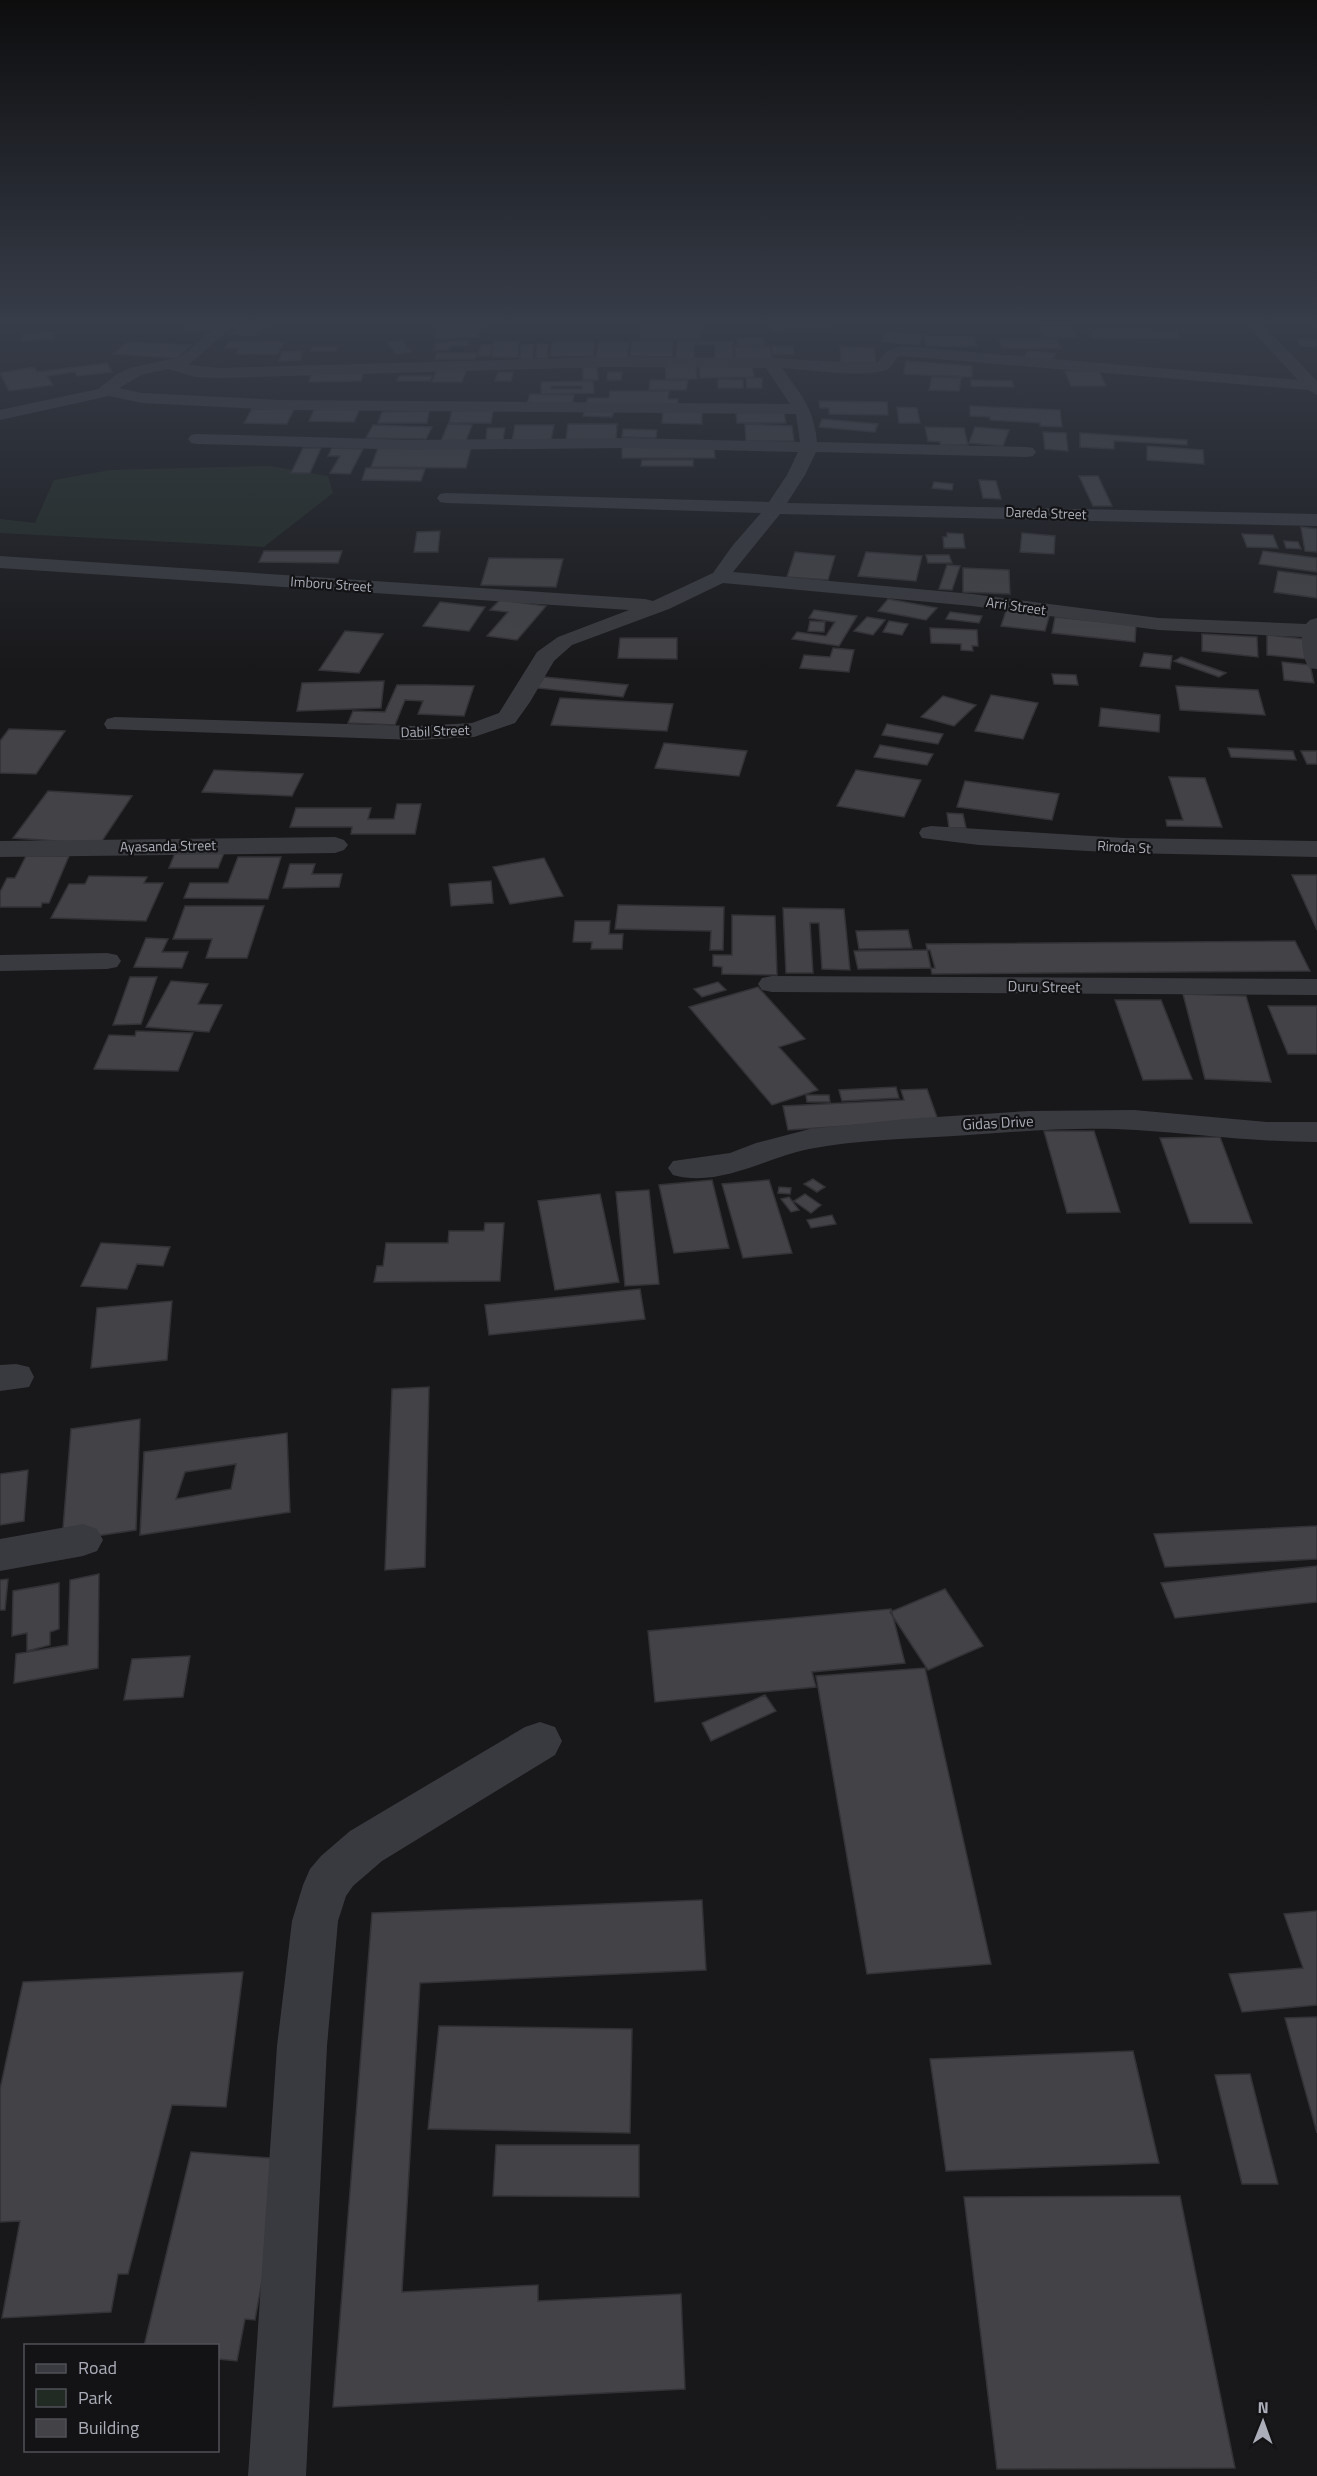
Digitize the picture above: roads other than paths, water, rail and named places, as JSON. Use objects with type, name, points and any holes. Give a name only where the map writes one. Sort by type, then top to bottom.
[{"type":"street","points":[[209,440],[284,443],[494,445],[628,443],[1027,452]]},
{"type":"street","points":[[808,440],[809,448]]},
{"type":"street","name":"Dabil Street","points":[[115,724],[415,733],[481,729],[507,718],[545,657],[565,641],[662,605],[720,577],[740,549],[775,508],[809,448]]},
{"type":"street","name":"Dareda Street","points":[[446,498],[1317,520]]},
{"type":"street","name":"Imboru Street","points":[[0,562],[630,605],[662,605]]},
{"type":"street","name":"Arri Street","points":[[720,577],[972,600],[1159,624],[1314,628]]},
{"type":"street","points":[[1314,628],[1313,652],[1317,663]]},
{"type":"street","name":"Riroda St","points":[[931,833],[1113,847],[1200,850],[1317,849]]},
{"type":"street","name":"Ayasanda Street","points":[[0,849],[335,845]]},
{"type":"street","points":[[0,963],[107,961]]},
{"type":"street","name":"Duru Street","points":[[772,984],[1317,987]]},
{"type":"street","name":"Gidas Drive","points":[[684,1168],[735,1163],[767,1150],[810,1139],[905,1129],[1029,1121],[1134,1120],[1267,1132],[1317,1132]]},
{"type":"street","points":[[0,1556],[83,1540]]},
{"type":"street","points":[[277,2476],[302,2046],[315,1921],[326,1886],[337,1871],[366,1846],[540,1741]]}]
